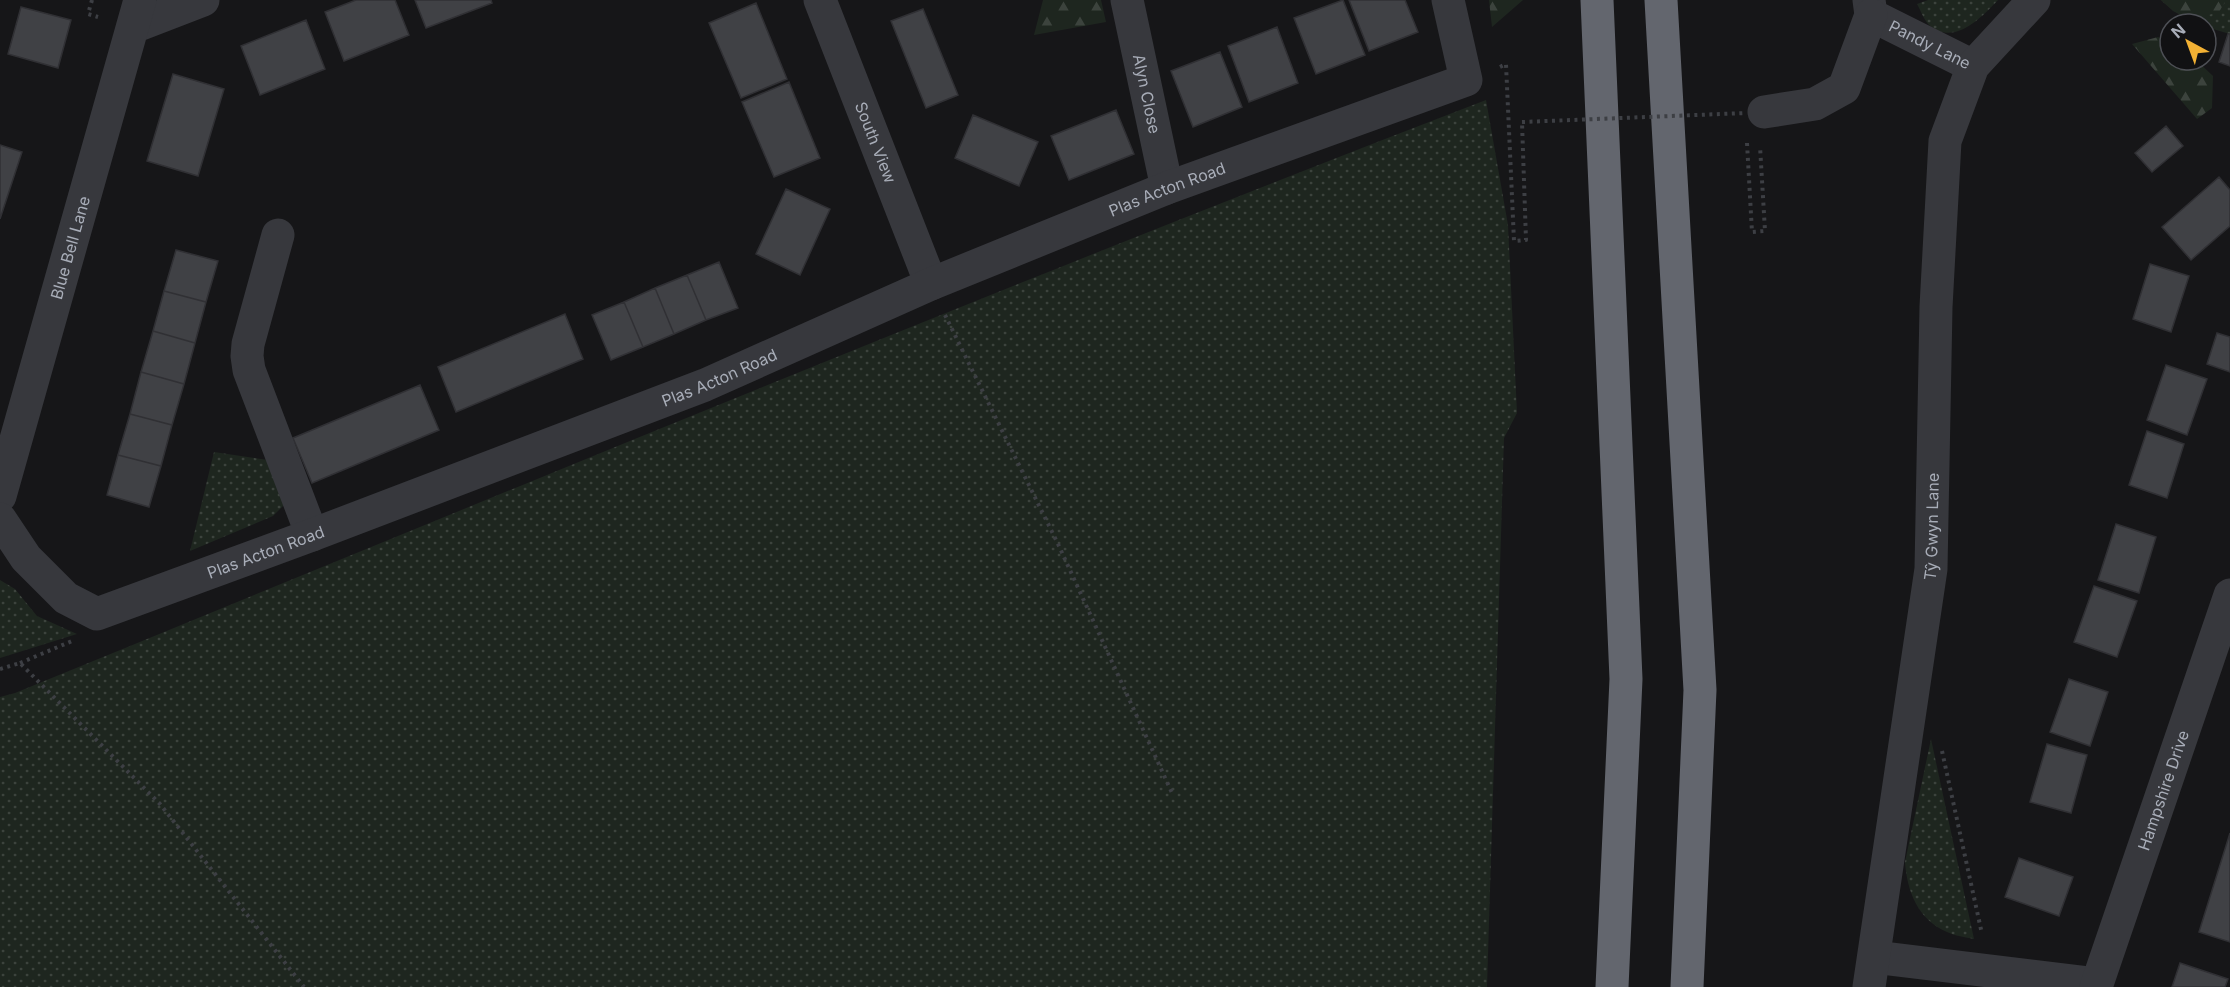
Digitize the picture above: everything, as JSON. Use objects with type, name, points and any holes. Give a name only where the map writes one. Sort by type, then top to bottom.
[{"type":"highway","points":[[1577,0],[1604,129]]},
{"type":"highway","points":[[1597,0],[1626,679],[1612,987]]},
{"type":"highway","points":[[1661,0],[1700,690],[1687,987]]},
{"type":"highway","points":[[1666,87],[1668,0]]},
{"type":"street","points":[[137,14],[203,0]]},
{"type":"street","name":"South View","points":[[820,0],[930,284]]},
{"type":"street","name":"Alyn Close","points":[[1127,0],[1167,188]]},
{"type":"street","name":"Plas Acton Road","points":[[97,614],[312,535],[705,385],[930,284],[1167,188],[1466,80],[1448,0]]},
{"type":"street","name":"Pandy Lane","points":[[1753,124],[1815,104],[1844,88],[1870,8],[1973,66],[2034,0]]},
{"type":"street","name":"Blue Bell Lane","points":[[0,496],[137,14]]},
{"type":"street","name":"Tŷ Gwyn Lane","points":[[1872,972],[1931,569],[1936,307],[1945,141],[1973,66]]},
{"type":"street","points":[[278,235],[248,344],[247,357],[249,370],[312,535]]},
{"type":"street","points":[[0,519],[26,558],[66,598],[97,614]]},
{"type":"street","name":"Hampshire Drive","points":[[1872,972],[1972,969],[2096,986],[2230,595]]},
{"type":"path","points":[[1506,64],[1514,241],[1526,240],[1522,122],[1753,124]]},
{"type":"path","points":[[1753,124],[1765,231],[1752,232],[1753,124]]},
{"type":"path","points":[[930,284],[1058,544],[1173,795]]},
{"type":"path","points":[[0,669],[84,636],[97,614]]},
{"type":"path","points":[[20,663],[160,804],[304,987]]},
{"type":"path","points":[[1942,748],[1982,933],[1972,969]]},
{"type":"green space","points":[[1043,0],[1101,0],[1106,22],[1034,35]]},
{"type":"green space","points":[[1489,0],[1523,0],[1492,27]]},
{"type":"green space","points":[[1928,0],[1998,0],[1967,27],[1948,33],[1938,31],[1926,21],[1917,4]]},
{"type":"green space","points":[[2161,0],[2230,0],[2230,34],[2218,30],[2218,12],[2176,12]]},
{"type":"green space","points":[[2161,0],[2226,0],[2218,12],[2173,11]]},
{"type":"green space","points":[[2158,37],[2158,72],[2209,72],[2213,76],[2212,108],[2197,119],[2132,44]]},
{"type":"green space","points":[[1486,100],[1508,225],[1517,413],[1504,438],[1487,987],[0,987],[0,697],[15,693],[932,318]]},
{"type":"green space","points":[[214,452],[275,461],[286,503],[273,516],[190,551]]},
{"type":"green space","points":[[0,580],[15,589],[37,616],[77,634],[0,658]]},
{"type":"green space","points":[[1931,739],[1974,939],[1950,933],[1928,920],[1916,903],[1908,883],[1905,862]]},
{"type":"building","points":[[356,0],[395,0],[409,35],[344,61],[325,12]]},
{"type":"building","points":[[415,0],[491,0],[492,3],[426,28]]},
{"type":"building","points":[[1343,0],[1365,55],[1316,74],[1294,18]]},
{"type":"building","points":[[1349,0],[1405,0],[1418,32],[1369,51]]},
{"type":"building","points":[[756,3],[787,79],[741,98],[709,23]]},
{"type":"building","points":[[21,7],[71,20],[58,68],[8,54]]},
{"type":"building","points":[[923,9],[958,95],[926,108],[891,21]]},
{"type":"building","points":[[306,20],[325,69],[260,95],[241,46]]},
{"type":"building","points":[[1277,27],[1298,83],[1249,102],[1228,46]]},
{"type":"building","points":[[2228,34],[2230,34],[2230,66],[2219,62]]},
{"type":"building","points":[[1220,52],[1242,107],[1193,127],[1171,71]]},
{"type":"building","points":[[173,74],[224,89],[198,176],[147,161]]},
{"type":"building","points":[[789,82],[820,158],[774,177],[742,102]]},
{"type":"building","points":[[1116,110],[1134,154],[1069,180],[1051,136]]},
{"type":"building","points":[[973,115],[1038,142],[1019,186],[955,158]]},
{"type":"building","points":[[2166,126],[2183,146],[2152,172],[2135,153]]},
{"type":"building","points":[[0,145],[22,152],[0,219]]},
{"type":"building","points":[[2219,177],[2230,190],[2230,226],[2191,260],[2162,227]]},
{"type":"building","points":[[786,189],[830,209],[800,275],[756,254]]},
{"type":"building","points":[[176,250],[218,261],[206,302],[164,291]]},
{"type":"building","points":[[719,262],[738,308],[706,320],[687,275]]},
{"type":"building","points":[[2150,264],[2189,276],[2171,332],[2133,319]]},
{"type":"building","points":[[687,275],[706,320],[674,334],[655,288]]},
{"type":"building","points":[[655,288],[674,334],[643,347],[624,302]]},
{"type":"building","points":[[164,291],[206,302],[195,343],[153,331]]},
{"type":"building","points":[[624,302],[643,347],[611,360],[592,315]]},
{"type":"building","points":[[565,314],[583,359],[456,412],[438,367]]},
{"type":"building","points":[[153,331],[195,343],[184,384],[141,372]]},
{"type":"building","points":[[2217,333],[2230,337],[2230,372],[2207,364]]},
{"type":"building","points":[[2166,365],[2207,379],[2187,435],[2147,420]]},
{"type":"building","points":[[141,372],[184,384],[172,425],[130,414]]},
{"type":"building","points":[[420,385],[439,430],[312,483],[293,438]]},
{"type":"building","points":[[130,414],[172,425],[161,466],[118,455]]},
{"type":"building","points":[[2147,431],[2184,444],[2167,498],[2129,485]]},
{"type":"building","points":[[118,455],[161,466],[149,507],[107,495]]},
{"type":"building","points":[[2116,524],[2156,537],[2139,593],[2098,580]]},
{"type":"building","points":[[2094,586],[2137,601],[2117,657],[2074,642]]},
{"type":"building","points":[[2069,679],[2108,692],[2090,746],[2050,732]]},
{"type":"building","points":[[2047,744],[2087,755],[2071,813],[2030,802]]},
{"type":"building","points":[[2230,833],[2230,942],[2199,932]]},
{"type":"building","points":[[2019,858],[2073,877],[2059,916],[2005,897]]},
{"type":"building","points":[[2180,963],[2228,979],[2225,987],[2172,987]]}]
